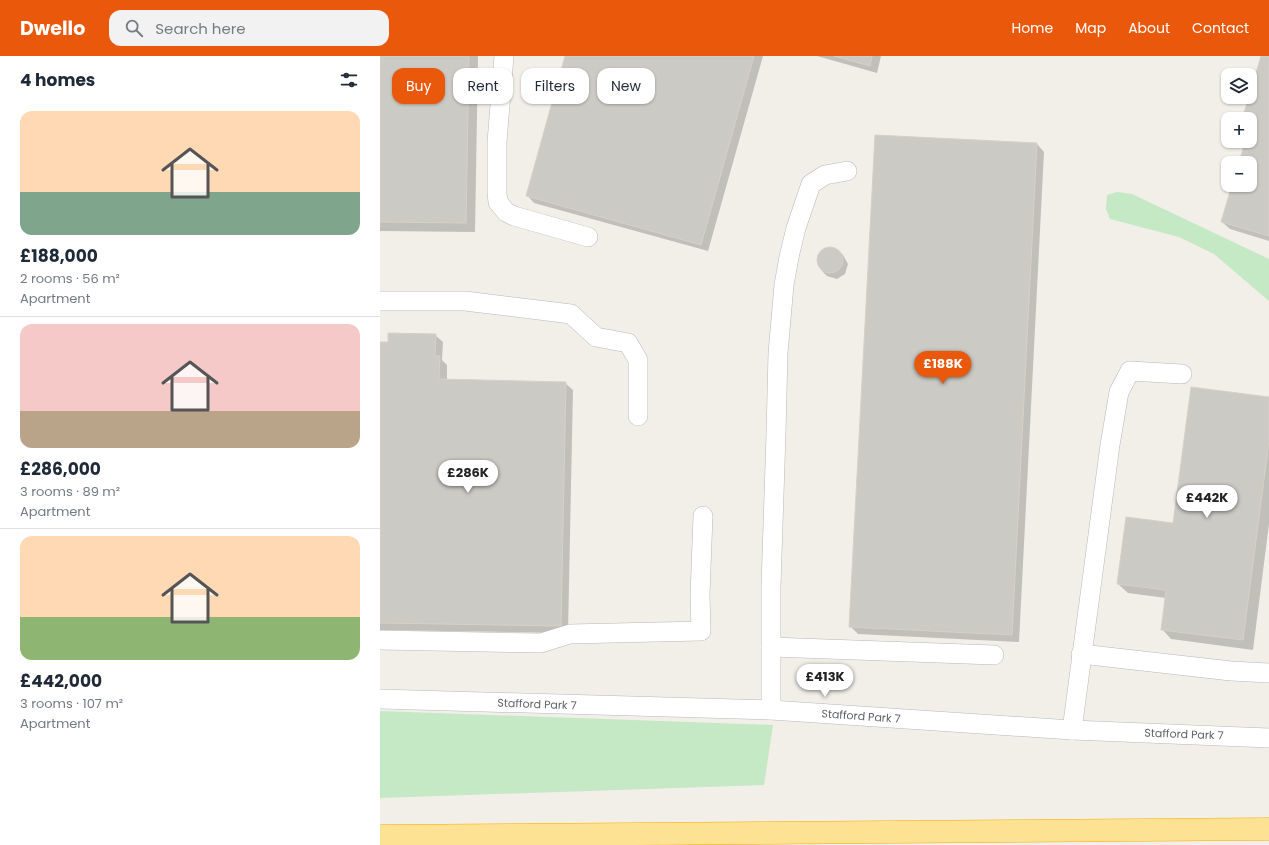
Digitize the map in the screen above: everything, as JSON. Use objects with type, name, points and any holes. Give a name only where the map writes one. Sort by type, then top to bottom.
[{"type":"highway","points":[[380,836],[1269,829]]},
{"type":"street","points":[[504,56],[496,142],[498,202],[506,212],[514,216],[588,237]]},
{"type":"street","points":[[771,710],[770,647],[778,353],[784,285],[796,228],[811,184],[825,175],[847,171]]},
{"type":"street","points":[[380,301],[465,301],[571,314],[596,336],[628,344],[638,360],[638,416]]},
{"type":"street","points":[[1072,730],[1110,445],[1119,392],[1130,371],[1182,374]]},
{"type":"street","points":[[380,640],[541,643],[570,634],[701,631],[700,595],[703,516]]},
{"type":"street","points":[[770,647],[994,655]]},
{"type":"street","points":[[1081,654],[1231,671],[1269,673]]},
{"type":"street","name":"Stafford Park 7","points":[[380,699],[771,710],[1072,730],[1269,738]]},
{"type":"green space","points":[[1117,192],[1132,194],[1269,259],[1269,301],[1214,254],[1179,237],[1110,219],[1106,209],[1107,195]]},
{"type":"green space","points":[[380,711],[773,725],[764,785],[380,798]]},
{"type":"building","points":[[380,56],[469,56],[469,68],[453,68],[453,104],[468,104],[466,223],[380,222]]},
{"type":"building","points":[[565,56],[754,56],[701,245],[526,196],[552,104],[589,104],[589,68],[562,68]]},
{"type":"building","points":[[834,56],[872,56],[870,66]]},
{"type":"building","points":[[1261,56],[1269,56],[1269,236],[1221,222],[1230,192],[1257,192],[1257,156],[1241,156],[1243,148],[1257,148],[1257,112],[1244,112],[1247,104],[1257,104],[1257,69]]},
{"type":"building","points":[[875,135],[1037,143],[1012,635],[849,627]]},
{"type":"building","points":[[830,247],[840,250],[843,260],[840,270],[830,273],[820,270],[817,260],[820,250]]},
{"type":"building","points":[[388,333],[436,334],[435,356],[440,356],[439,379],[566,382],[561,626],[380,623],[380,342],[388,342]]},
{"type":"building","points":[[1191,387],[1269,397],[1269,441],[1243,640],[1161,630],[1166,590],[1117,584],[1126,517],[1173,523]]}]
